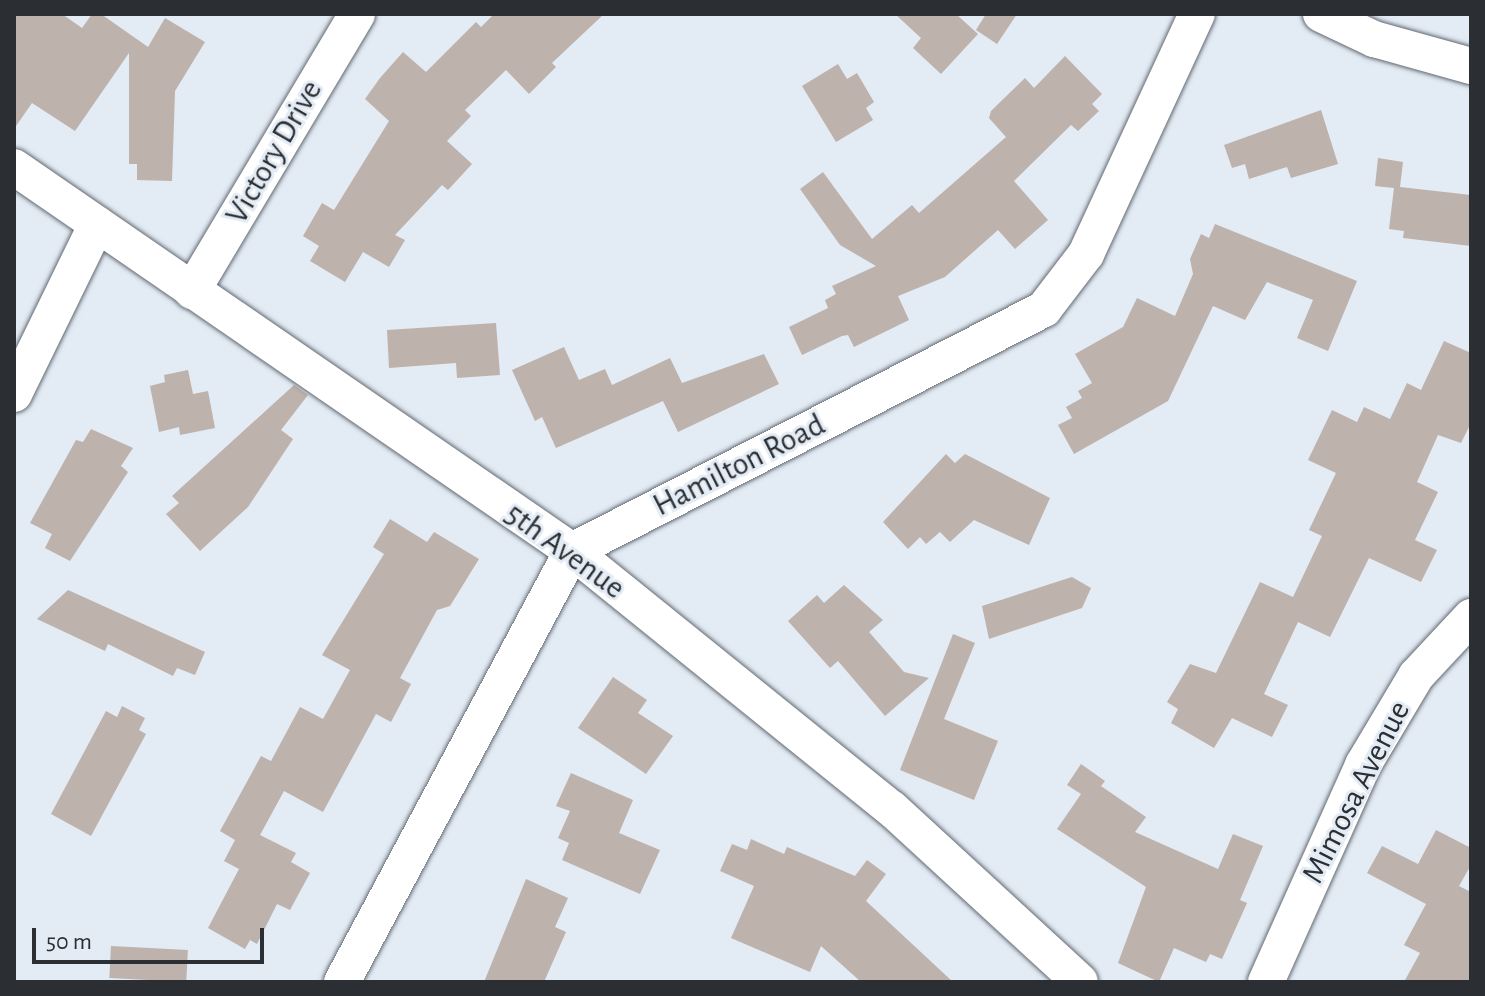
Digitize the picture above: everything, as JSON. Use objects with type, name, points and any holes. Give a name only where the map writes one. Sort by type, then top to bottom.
[{"type":"street","name":"Victory Drive","points":[[192,291],[357,14]]},
{"type":"street","name":"Hamilton Road","points":[[572,551],[1044,309],[1086,254],[1197,14]]},
{"type":"street","points":[[1321,14],[1374,39],[1471,66]]},
{"type":"street","name":"5th Avenue","points":[[14,167],[572,551],[892,809],[1080,982]]},
{"type":"street","points":[[14,394],[97,224]]},
{"type":"street","points":[[342,982],[572,551]]},
{"type":"street","name":"Mimosa Avenue","points":[[1266,982],[1363,765],[1416,676],[1471,617]]},
{"type":"building","points":[[14,14],[62,14],[82,28],[92,14],[101,14],[148,47],[165,18],[205,42],[175,91],[172,181],[137,180],[137,164],[129,164],[129,53],[75,131],[32,103],[14,129]]},
{"type":"building","points":[[494,14],[604,14],[552,63],[556,67],[529,94],[506,70],[465,110],[471,116],[447,141],[472,164],[448,190],[442,185],[395,235],[405,240],[389,267],[363,252],[345,282],[310,261],[319,246],[303,236],[322,203],[334,210],[389,121],[365,99],[380,78],[403,52],[426,72],[476,22],[481,27]]},
{"type":"building","points":[[895,14],[956,14],[978,34],[941,74],[913,48],[921,38]]},
{"type":"building","points":[[986,14],[1017,14],[997,44],[976,30]]},
{"type":"building","points":[[1065,56],[1102,94],[1092,104],[1099,111],[1078,131],[1071,125],[1014,181],[1048,220],[1015,249],[998,230],[945,277],[898,296],[909,320],[854,347],[848,335],[802,355],[789,327],[828,308],[825,300],[836,294],[832,286],[876,266],[840,245],[800,189],[823,172],[872,239],[912,205],[919,213],[1006,137],[989,118],[991,111],[1025,78],[1034,88]]},
{"type":"building","points":[[838,64],[847,79],[857,73],[874,102],[866,108],[873,120],[836,142],[802,86]]},
{"type":"building","points":[[1321,110],[1338,164],[1291,178],[1287,167],[1249,179],[1245,164],[1232,168],[1224,145]]},
{"type":"building","points":[[1378,158],[1403,162],[1400,187],[1471,195],[1471,246],[1403,238],[1404,231],[1389,229],[1394,188],[1375,186]]},
{"type":"building","points":[[1215,224],[1357,281],[1328,351],[1297,338],[1313,300],[1267,282],[1245,320],[1213,306],[1168,401],[1074,454],[1058,425],[1072,418],[1066,407],[1082,398],[1078,391],[1092,383],[1075,354],[1123,327],[1137,298],[1175,316],[1193,274],[1190,259],[1201,234],[1209,238]]},
{"type":"building","points":[[496,323],[500,375],[457,378],[456,363],[389,368],[387,330]]},
{"type":"building","points":[[1444,341],[1471,353],[1471,423],[1461,443],[1438,435],[1417,482],[1438,492],[1415,540],[1437,550],[1421,582],[1369,558],[1330,637],[1298,622],[1264,694],[1288,705],[1272,737],[1232,718],[1214,748],[1171,723],[1178,709],[1167,702],[1190,664],[1216,673],[1260,582],[1293,597],[1322,536],[1309,530],[1336,473],[1308,460],[1332,410],[1357,422],[1364,407],[1390,419],[1407,383],[1421,390]]},
{"type":"building","points":[[564,347],[579,380],[605,369],[612,385],[670,358],[682,383],[764,354],[779,384],[678,432],[663,401],[556,448],[542,417],[535,421],[512,370]]},
{"type":"building","points":[[188,370],[193,394],[208,391],[215,428],[180,435],[179,427],[159,432],[150,386],[165,382],[164,375]]},
{"type":"building","points":[[294,385],[308,395],[281,430],[293,439],[248,507],[200,551],[166,514],[179,503],[172,496]]},
{"type":"building","points":[[91,429],[133,448],[121,466],[128,472],[70,561],[45,548],[52,534],[30,523],[76,440],[83,442]]},
{"type":"building","points":[[946,454],[955,463],[965,454],[1050,498],[1029,545],[974,520],[950,542],[940,532],[926,544],[920,537],[908,549],[883,522]]},
{"type":"building","points":[[390,519],[427,542],[434,532],[479,559],[450,606],[437,610],[400,678],[411,684],[391,722],[376,714],[323,812],[284,791],[260,835],[296,853],[291,862],[310,873],[290,910],[277,904],[257,944],[250,940],[245,949],[208,928],[239,869],[224,861],[235,840],[220,831],[261,756],[271,761],[300,707],[323,719],[350,670],[322,655],[384,554],[373,547]]},
{"type":"building","points":[[1072,577],[1091,588],[1082,608],[989,639],[982,606]]},
{"type":"building","points":[[844,585],[883,620],[869,632],[904,672],[929,678],[885,716],[838,661],[830,668],[788,621],[817,595],[824,603]]},
{"type":"building","points":[[68,590],[205,652],[195,675],[177,668],[173,676],[108,644],[105,651],[37,619]]},
{"type":"building","points":[[953,634],[975,643],[944,719],[998,741],[974,800],[900,770]]},
{"type":"building","points":[[613,677],[647,700],[638,713],[673,736],[646,774],[578,728]]},
{"type":"building","points":[[122,706],[145,718],[139,730],[146,734],[91,836],[51,814],[106,711],[117,717]]},
{"type":"building","points":[[1081,764],[1105,781],[1101,786],[1146,817],[1135,832],[1218,869],[1233,834],[1263,846],[1240,900],[1247,903],[1222,959],[1210,954],[1206,962],[1174,948],[1159,982],[1118,963],[1146,887],[1057,829],[1081,794],[1067,785]]},
{"type":"building","points":[[571,773],[633,800],[619,833],[660,850],[640,894],[562,860],[569,843],[558,838],[570,811],[556,806]]},
{"type":"building","points":[[1436,830],[1471,848],[1471,865],[1459,886],[1471,892],[1471,982],[1404,982],[1420,953],[1404,945],[1426,904],[1367,873],[1382,846],[1418,864]]},
{"type":"building","points":[[751,839],[784,854],[787,847],[855,876],[867,860],[886,874],[866,901],[953,982],[861,982],[821,946],[810,972],[731,938],[754,886],[720,871],[732,844],[747,850]]},
{"type":"building","points":[[526,879],[568,898],[555,927],[566,932],[544,982],[484,982]]},
{"type":"building","points":[[111,946],[188,950],[186,982],[109,978]]}]
